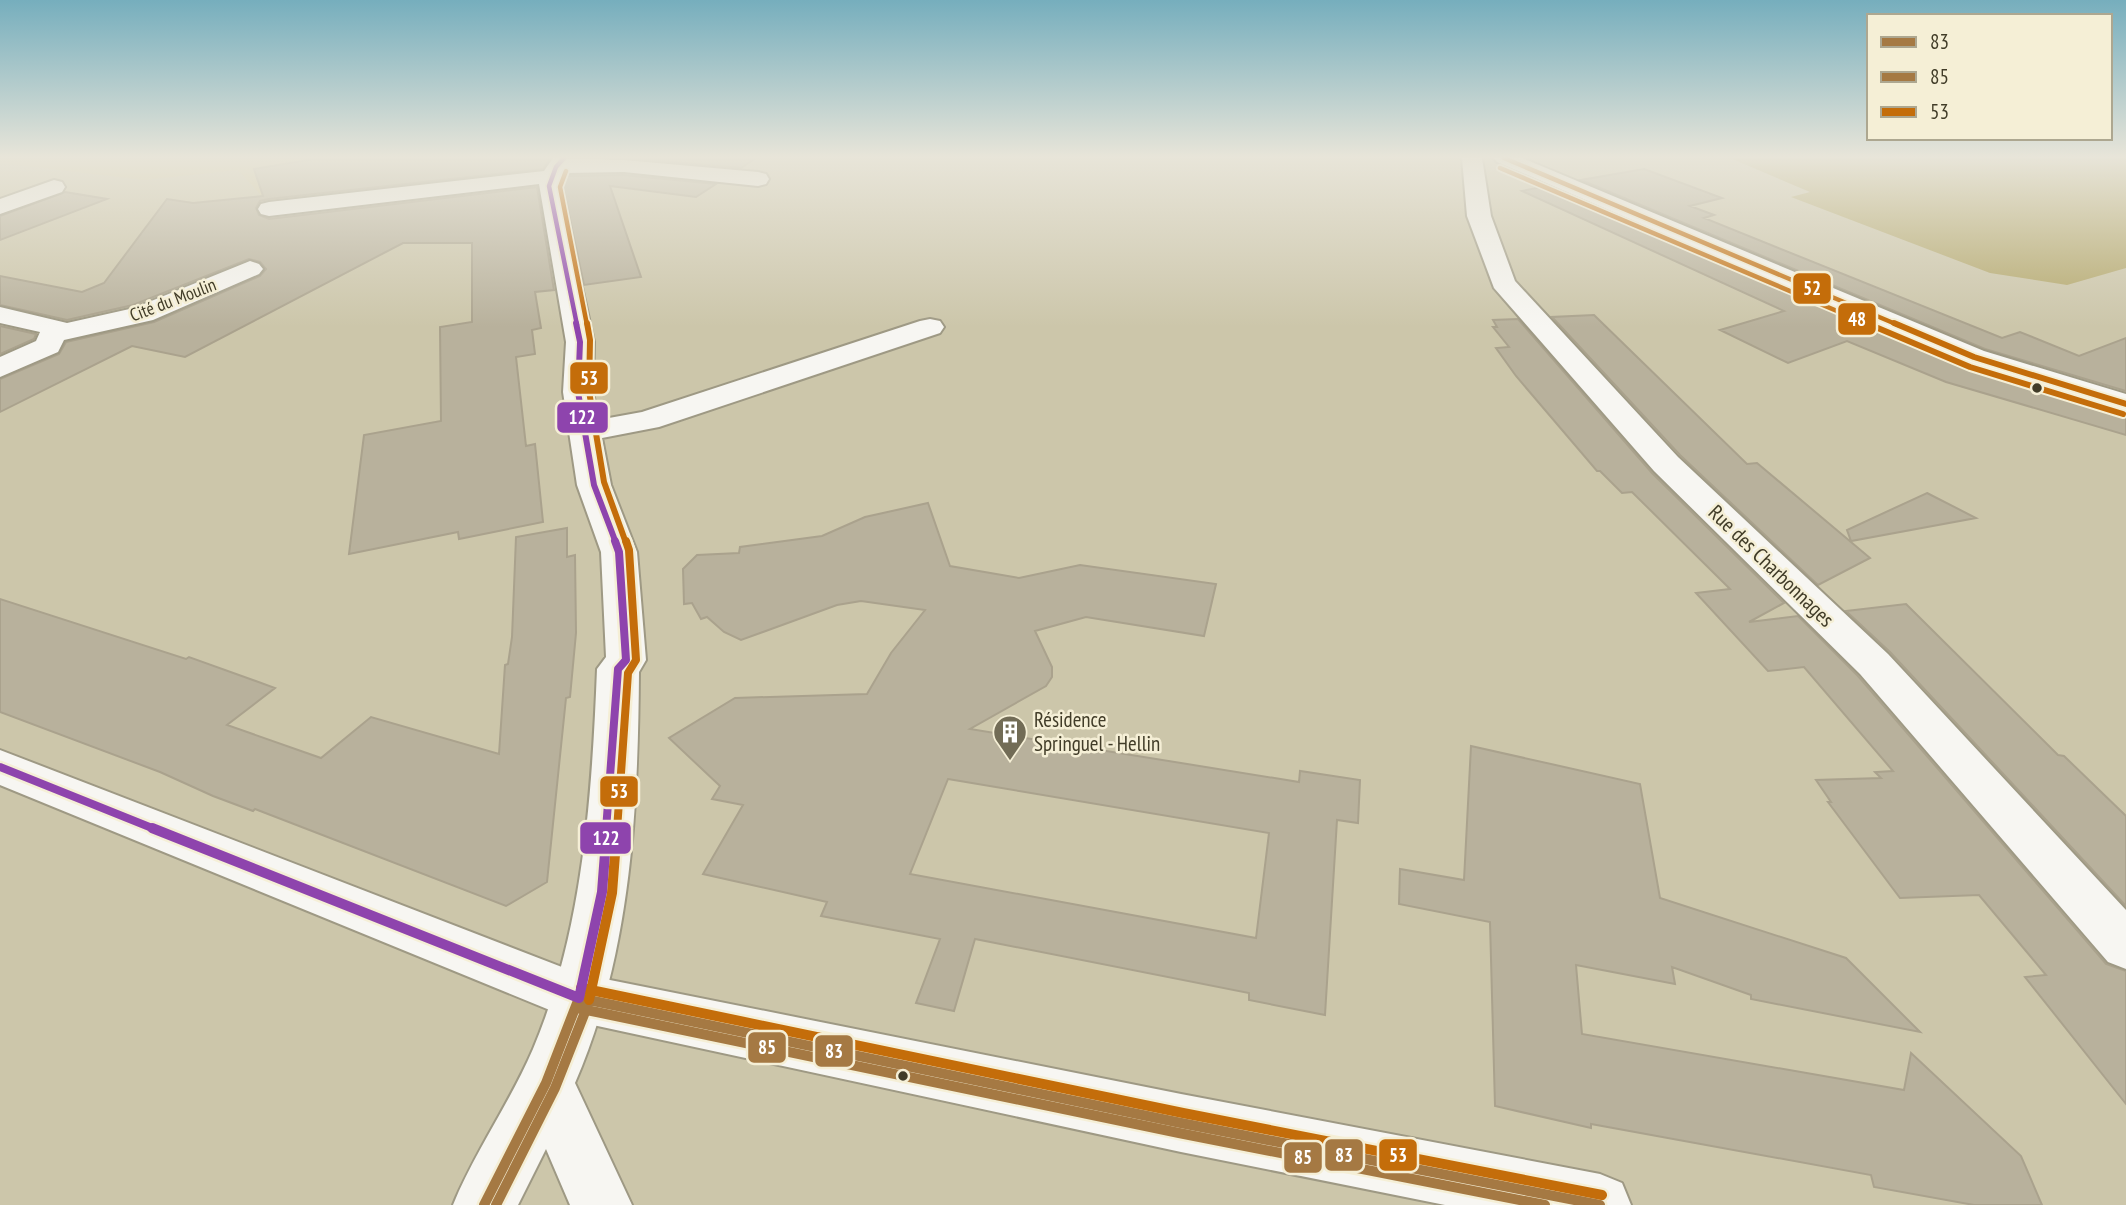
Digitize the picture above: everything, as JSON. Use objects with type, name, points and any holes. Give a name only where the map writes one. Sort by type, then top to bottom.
[{"type":"street","points":[[484,1205],[546,1083],[579,998],[602,892],[618,669],[626,660],[620,552],[594,485],[578,393],[580,342],[555,214]]},
{"type":"street","name":"Rue des Charbonnages","points":[[1479,214],[1503,283],[1665,464],[1874,664],[2126,946]]},
{"type":"street","points":[[1637,214],[1973,357],[2126,404]]},
{"type":"street","name":"Cité du Moulin","points":[[0,368],[48,346],[52,335],[143,314],[250,269]]},
{"type":"street","points":[[0,315],[56,327],[52,335]]},
{"type":"street","points":[[585,432],[648,420],[930,327]]},
{"type":"street","points":[[0,767],[579,998],[1181,1124],[1600,1205]]},
{"type":"street","points":[[546,1083],[601,1205]]},
{"type":"shaded area","points":[[1836,214],[2126,214],[2126,268],[2067,285],[1990,273]]},
{"type":"building","points":[[5,214],[67,214],[0,240],[0,216]]},
{"type":"building","points":[[156,214],[259,214],[269,219],[309,214],[541,214],[554,290],[535,292],[541,328],[532,330],[535,354],[516,357],[526,446],[535,444],[543,522],[459,539],[458,532],[349,554],[364,435],[441,421],[440,327],[472,322],[472,243],[403,243],[185,357],[132,346],[0,412],[0,379],[59,354],[66,342],[154,322],[260,276],[266,269],[260,262],[249,259],[133,305],[67,320],[0,305],[0,276],[82,292],[104,283]]},
{"type":"building","points":[[569,214],[620,214],[641,277],[584,285]]},
{"type":"building","points":[[1573,214],[1613,214],[1963,365],[2126,415],[2126,435],[1946,382],[1847,341],[1788,363],[1720,330],[1784,311]]},
{"type":"building","points":[[1663,214],[1712,214],[1714,215],[1704,218],[2002,338],[2020,332],[2079,356],[2126,338],[2126,391],[1985,349]]},
{"type":"building","points":[[1594,315],[1747,464],[1757,463],[1870,558],[1818,585],[1680,455],[1552,317]]},
{"type":"building","points":[[1518,319],[1652,473],[1784,603],[1749,622],[1798,616],[1858,676],[2106,964],[2126,971],[2126,1104],[2025,977],[2046,975],[1979,895],[1900,898],[1828,802],[1831,802],[1816,780],[1881,778],[1875,772],[1893,771],[1804,667],[1768,671],[1696,593],[1730,589],[1632,492],[1622,493],[1597,471],[1516,376],[1496,348],[1509,347],[1493,327],[1497,327],[1493,320]]},
{"type":"building","points":[[0,326],[36,334],[34,339],[0,354]]},
{"type":"building","points":[[1927,493],[1976,518],[1851,541],[1847,530]]},
{"type":"building","name":"Résidence Springuel - Hellin","points":[[928,503],[950,566],[1019,578],[1080,565],[1216,584],[1204,636],[1086,617],[1035,631],[1052,667],[1052,677],[1046,686],[970,729],[1299,782],[1300,771],[1360,780],[1358,823],[1337,820],[1325,1015],[1249,1000],[1249,993],[975,939],[954,1011],[916,1003],[940,939],[821,916],[827,902],[703,874],[743,805],[712,799],[720,786],[669,738],[735,698],[867,694],[891,653],[925,610],[861,601],[837,605],[741,640],[724,632],[707,617],[701,619],[692,603],[684,604],[683,569],[697,555],[739,553],[740,547],[822,536],[865,517]],"holes":[[[948,779],[1269,833],[1256,938],[910,874]]]},
{"type":"building","points":[[567,528],[567,557],[575,555],[576,633],[570,697],[566,698],[547,882],[506,906],[255,809],[253,811],[213,796],[160,772],[0,712],[0,599],[186,659],[189,657],[275,688],[227,725],[321,758],[371,717],[499,754],[505,665],[508,664],[512,637],[516,537]]},
{"type":"building","points":[[1906,604],[2058,755],[2064,756],[2126,816],[2126,906],[1890,652],[1846,611]]},
{"type":"building","points":[[1471,746],[1640,784],[1660,898],[1846,958],[1920,1032],[1751,999],[1751,995],[1672,967],[1675,984],[1576,965],[1582,1034],[1904,1090],[1911,1053],[2021,1156],[2042,1205],[1974,1205],[1874,1187],[1871,1175],[1591,1124],[1591,1128],[1495,1106],[1490,922],[1399,904],[1400,869],[1464,880]]},
{"type":"transit line","name":"122","points":[[555,214],[580,342],[578,392],[594,485],[619,552],[626,660],[618,669],[602,892],[579,998]]},
{"type":"transit line","name":"53","points":[[565,214],[590,340],[589,391],[604,482],[629,550],[636,660],[628,673],[612,893],[589,1000]]},
{"type":"transit line","name":"48","points":[[1609,214],[1970,367],[2123,414]]},
{"type":"transit line","name":"52","points":[[1637,214],[1974,357],[2126,404]]},
{"type":"transit line","name":"122","points":[[0,767],[579,998]]},
{"type":"transit line","name":"53","points":[[581,988],[1183,1113],[1602,1195]]},
{"type":"transit line","name":"83","points":[[579,998],[1181,1123],[1600,1205]]},
{"type":"transit line","name":"83","points":[[484,1205],[546,1083],[579,998]]},
{"type":"transit line","name":"85","points":[[496,1205],[555,1088],[589,1002]]},
{"type":"transit line","name":"85","points":[[577,1008],[1179,1133],[1545,1205]]},
{"type":"place","name":"Résidence Springuel - Hellin","points":[[1010,762]]}]
